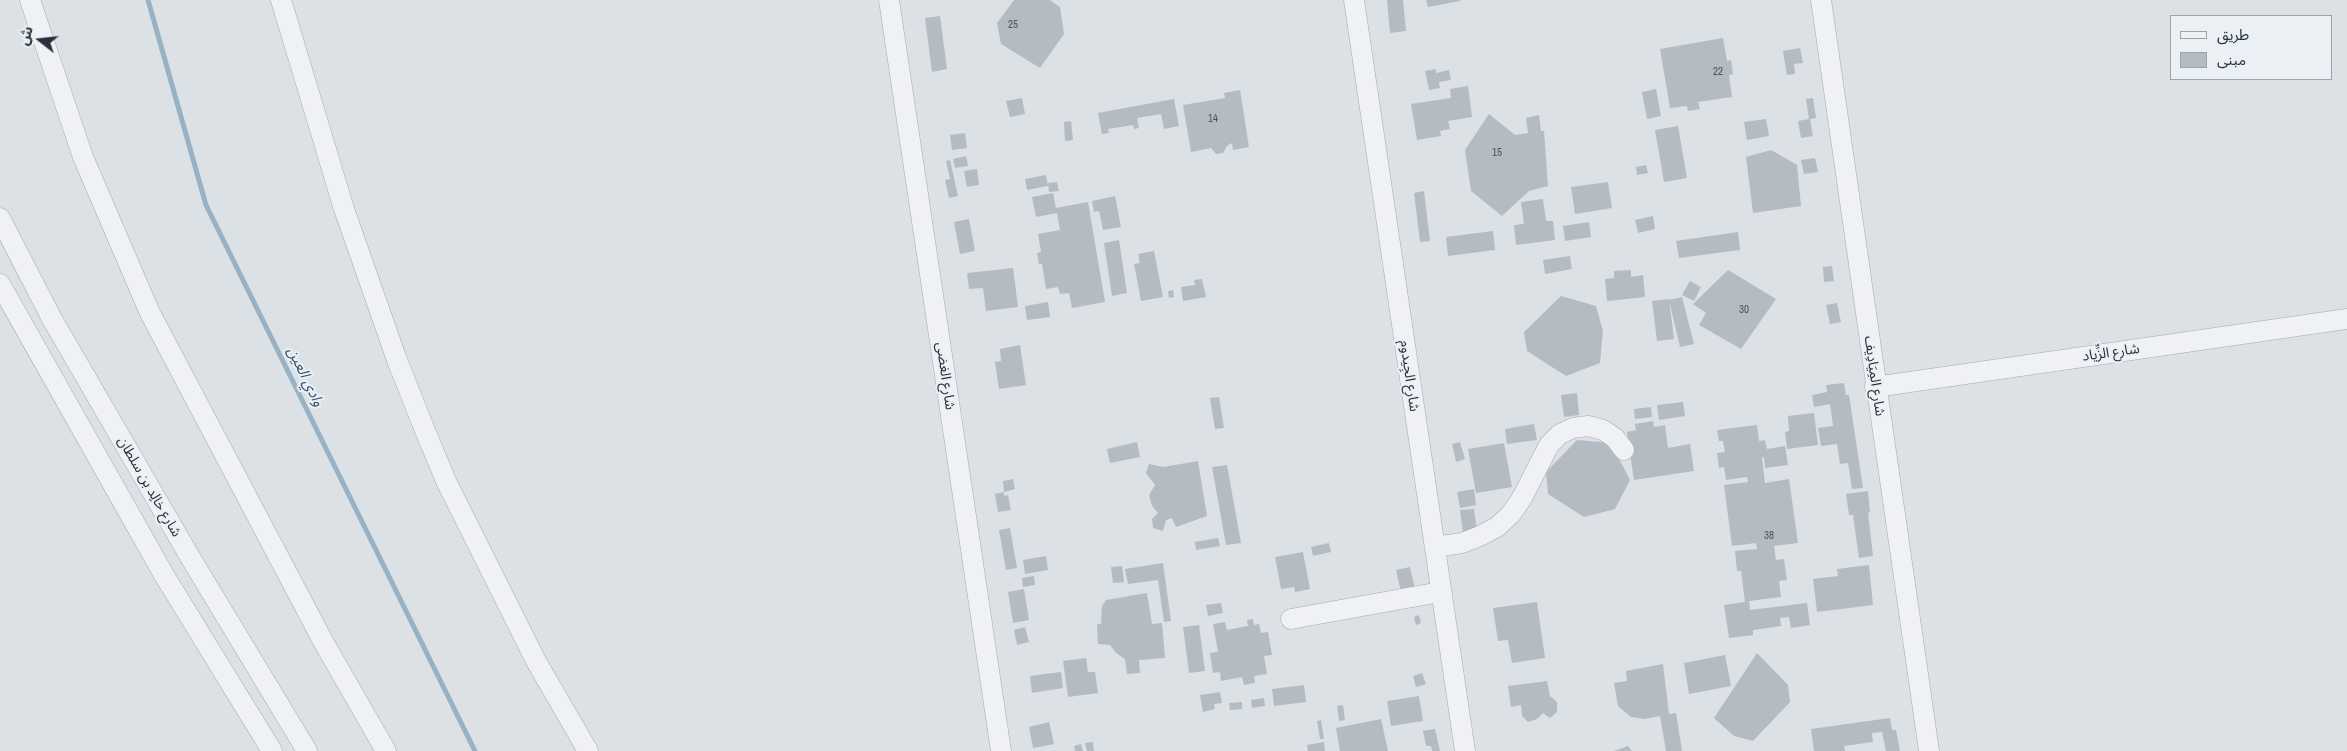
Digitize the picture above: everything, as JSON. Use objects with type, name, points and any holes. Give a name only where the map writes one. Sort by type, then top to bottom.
[{"type":"street","points":[[30,0],[83,157],[150,313],[324,643],[386,751]]},
{"type":"street","points":[[281,0],[344,209],[397,360],[424,428],[446,481],[536,661],[588,751]]},
{"type":"street","name":"شارع الغضى","points":[[889,0],[1001,751]]},
{"type":"street","name":"شارع الجِيدوم","points":[[1354,0],[1465,751]]},
{"type":"street","name":"شارع المِيَادِيف","points":[[1821,0],[1875,387],[1929,751]]},
{"type":"street","name":"شارع خالِد بن سلطان","points":[[0,218],[52,319],[190,557],[307,751]]},
{"type":"street","points":[[0,284],[164,575],[272,751]]},
{"type":"street","name":"شارع الزِّياد","points":[[1875,387],[2347,319]]},
{"type":"street","points":[[1435,547],[1462,542],[1480,536],[1496,527],[1511,514],[1522,498],[1549,444],[1560,434],[1573,428],[1588,426],[1603,430],[1615,438],[1624,450]]},
{"type":"street","points":[[1290,619],[1440,592]]},
{"type":"building","points":[[1014,0],[1050,0],[1060,7],[1064,34],[1040,68],[1001,44],[997,23]]},
{"type":"building","points":[[1387,0],[1403,0],[1406,31],[1390,33]]},
{"type":"building","points":[[1426,0],[1460,0],[1460,1],[1428,7]]},
{"type":"building","points":[[940,16],[947,69],[932,72],[925,18]]},
{"type":"building","points":[[1723,38],[1727,61],[1731,60],[1733,74],[1729,75],[1732,97],[1698,102],[1700,109],[1688,111],[1687,106],[1670,108],[1660,49]]},
{"type":"building","points":[[1800,48],[1803,63],[1794,64],[1795,74],[1787,75],[1783,51]]},
{"type":"building","points":[[1436,69],[1436,73],[1449,70],[1451,80],[1439,82],[1440,88],[1429,90],[1425,71]]},
{"type":"building","points":[[1468,86],[1472,117],[1448,121],[1450,129],[1440,131],[1441,136],[1417,140],[1411,104],[1451,98],[1450,89]]},
{"type":"building","points":[[1656,89],[1661,116],[1647,119],[1642,92]]},
{"type":"building","points":[[1240,90],[1249,147],[1233,150],[1232,143],[1227,146],[1223,153],[1216,154],[1211,148],[1191,152],[1183,105],[1225,98],[1224,93]]},
{"type":"building","points":[[1022,98],[1025,114],[1010,117],[1006,101]]},
{"type":"building","points":[[1813,98],[1816,118],[1810,119],[1813,136],[1801,138],[1798,121],[1809,119],[1806,99]]},
{"type":"building","points":[[1174,99],[1179,126],[1164,129],[1161,114],[1137,118],[1139,128],[1134,129],[1133,125],[1108,129],[1109,133],[1102,134],[1098,113]]},
{"type":"building","points":[[1489,114],[1515,135],[1528,133],[1526,118],[1539,115],[1541,131],[1544,131],[1548,186],[1529,191],[1502,216],[1471,191],[1465,150]]},
{"type":"building","points":[[1766,119],[1769,136],[1747,140],[1744,122]]},
{"type":"building","points":[[1071,121],[1073,140],[1065,141],[1064,122]]},
{"type":"building","points":[[1678,126],[1687,178],[1664,182],[1655,130]]},
{"type":"building","points":[[965,133],[967,148],[952,150],[950,135]]},
{"type":"building","points":[[1771,150],[1797,165],[1801,206],[1753,213],[1746,157]]},
{"type":"building","points":[[966,156],[968,166],[955,168],[953,159]]},
{"type":"building","points":[[1815,158],[1818,172],[1804,174],[1801,160]]},
{"type":"building","points":[[950,160],[958,196],[949,198],[945,180],[950,179],[946,161]]},
{"type":"building","points":[[1646,165],[1648,173],[1637,175],[1636,167]]},
{"type":"building","points":[[977,169],[979,185],[967,187],[964,171]]},
{"type":"building","points":[[1046,175],[1048,186],[1027,190],[1025,179]]},
{"type":"building","points":[[1057,182],[1059,191],[1049,192],[1048,183]]},
{"type":"building","points":[[1608,182],[1612,208],[1575,214],[1571,187]]},
{"type":"building","points":[[1424,191],[1430,241],[1420,242],[1414,193]]},
{"type":"building","points":[[1053,193],[1056,208],[1088,202],[1105,302],[1072,308],[1069,293],[1060,294],[1058,287],[1046,289],[1042,264],[1039,264],[1037,253],[1041,252],[1038,234],[1060,230],[1057,213],[1036,217],[1032,197]]},
{"type":"building","points":[[1115,196],[1121,227],[1103,230],[1099,211],[1094,212],[1092,201]]},
{"type":"building","points":[[1543,199],[1546,221],[1553,221],[1555,240],[1516,245],[1514,225],[1524,224],[1521,202]]},
{"type":"building","points":[[1653,216],[1655,229],[1638,233],[1635,220]]},
{"type":"building","points":[[969,219],[975,251],[960,254],[954,222]]},
{"type":"building","points":[[1589,222],[1591,237],[1565,241],[1563,226]]},
{"type":"building","points":[[1493,231],[1495,250],[1448,256],[1446,237]]},
{"type":"building","points":[[1738,232],[1740,250],[1679,258],[1676,241]]},
{"type":"building","points":[[1119,240],[1127,293],[1112,296],[1104,243]]},
{"type":"building","points":[[1154,251],[1163,297],[1141,301],[1134,264],[1140,263],[1138,254]]},
{"type":"building","points":[[1570,256],[1572,269],[1545,274],[1543,260]]},
{"type":"building","points":[[1832,266],[1834,281],[1824,282],[1823,267]]},
{"type":"building","points":[[1013,268],[1018,307],[986,311],[983,288],[969,289],[967,273]]},
{"type":"building","points":[[1631,270],[1631,277],[1643,275],[1645,297],[1607,301],[1605,279],[1614,278],[1614,271]]},
{"type":"building","points":[[1728,270],[1776,299],[1741,349],[1699,325],[1706,313],[1693,304]]},
{"type":"building","points":[[1202,279],[1206,297],[1183,301],[1181,287],[1195,285],[1194,280]]},
{"type":"building","points":[[1690,281],[1701,287],[1694,301],[1682,295]]},
{"type":"building","points":[[1173,290],[1174,297],[1169,298],[1168,291]]},
{"type":"building","points":[[1561,296],[1596,306],[1603,331],[1600,363],[1566,376],[1527,351],[1524,332]]},
{"type":"building","points":[[1682,297],[1694,344],[1680,347],[1669,300]]},
{"type":"building","points":[[1669,299],[1674,339],[1657,341],[1652,301]]},
{"type":"building","points":[[1048,302],[1050,317],[1027,320],[1025,306]]},
{"type":"building","points":[[1837,303],[1841,322],[1830,324],[1826,305]]},
{"type":"building","points":[[1020,345],[1026,385],[999,389],[995,362],[1001,361],[1000,349]]},
{"type":"building","points":[[1844,383],[1846,395],[1849,395],[1863,488],[1852,489],[1848,463],[1840,464],[1837,444],[1821,446],[1818,428],[1833,426],[1830,404],[1814,407],[1812,395],[1827,392],[1826,385]]},
{"type":"building","points":[[1577,393],[1579,415],[1564,417],[1561,395]]},
{"type":"building","points":[[1219,397],[1224,428],[1215,429],[1210,398]]},
{"type":"building","points":[[1683,402],[1685,416],[1659,420],[1657,405]]},
{"type":"building","points":[[1651,407],[1652,417],[1635,419],[1634,409]]},
{"type":"building","points":[[1814,413],[1818,445],[1787,449],[1785,432],[1789,431],[1788,416]]},
{"type":"building","points":[[1653,421],[1654,427],[1665,425],[1668,448],[1690,444],[1694,471],[1634,480],[1627,432],[1636,430],[1635,424]]},
{"type":"building","points":[[1534,424],[1537,440],[1507,444],[1505,429]]},
{"type":"building","points":[[1757,425],[1759,441],[1765,440],[1767,449],[1785,446],[1788,465],[1765,468],[1764,457],[1762,458],[1765,483],[1789,479],[1798,543],[1774,546],[1776,560],[1784,559],[1787,580],[1779,581],[1781,597],[1749,601],[1750,610],[1807,603],[1810,625],[1791,628],[1789,617],[1780,618],[1781,626],[1753,630],[1753,635],[1729,638],[1724,605],[1745,602],[1741,571],[1737,571],[1735,551],[1757,549],[1756,543],[1732,546],[1724,485],[1748,482],[1747,477],[1726,480],[1724,467],[1719,468],[1717,453],[1725,452],[1723,441],[1719,441],[1717,430]]},
{"type":"building","points":[[1577,440],[1611,443],[1630,480],[1615,509],[1584,517],[1548,494],[1546,472]]},
{"type":"building","points":[[1137,442],[1140,457],[1110,463],[1107,449]]},
{"type":"building","points":[[1460,442],[1465,459],[1456,462],[1452,444]]},
{"type":"building","points":[[1504,443],[1512,487],[1476,493],[1468,449]]},
{"type":"building","points":[[1198,461],[1207,516],[1176,527],[1172,518],[1166,520],[1163,531],[1153,528],[1152,519],[1158,513],[1152,506],[1149,495],[1155,485],[1146,473],[1149,464],[1163,467]]},
{"type":"building","points":[[1227,465],[1241,543],[1226,545],[1212,467]]},
{"type":"building","points":[[1013,479],[1015,489],[1004,492],[1003,481]]},
{"type":"building","points":[[1474,489],[1476,505],[1460,508],[1457,492]]},
{"type":"building","points":[[1868,491],[1870,512],[1868,513],[1873,556],[1859,558],[1853,515],[1849,515],[1846,494]]},
{"type":"building","points":[[1004,492],[1004,496],[1008,495],[1011,510],[998,512],[995,494]]},
{"type":"building","points":[[1474,509],[1477,531],[1463,533],[1460,510]]},
{"type":"building","points":[[1010,528],[1017,568],[1006,570],[999,530]]},
{"type":"building","points":[[1218,538],[1220,546],[1196,550],[1195,542]]},
{"type":"building","points":[[1329,543],[1331,552],[1313,556],[1311,547]]},
{"type":"building","points":[[1303,552],[1310,589],[1295,592],[1294,587],[1281,589],[1275,557]]},
{"type":"building","points":[[1046,556],[1048,570],[1025,574],[1023,560]]},
{"type":"building","points":[[1163,563],[1171,621],[1164,622],[1158,580],[1128,584],[1125,569]]},
{"type":"building","points":[[1869,565],[1873,605],[1817,612],[1813,579],[1838,576],[1837,569]]},
{"type":"building","points":[[1122,566],[1124,582],[1113,583],[1111,567]]},
{"type":"building","points":[[1410,567],[1415,589],[1401,592],[1396,570]]},
{"type":"building","points":[[1034,576],[1035,585],[1023,587],[1022,578]]},
{"type":"building","points":[[1024,589],[1029,620],[1013,623],[1008,592]]},
{"type":"building","points":[[1147,593],[1152,624],[1162,623],[1165,658],[1139,660],[1140,673],[1127,674],[1125,659],[1116,653],[1110,645],[1098,644],[1097,624],[1101,624],[1102,606],[1106,600]]},
{"type":"building","points":[[1537,602],[1545,658],[1512,663],[1508,640],[1498,641],[1493,608]]},
{"type":"building","points":[[1221,603],[1223,613],[1208,616],[1206,605]]},
{"type":"building","points":[[1419,615],[1421,623],[1416,625],[1414,617]]},
{"type":"building","points":[[1253,619],[1254,625],[1259,624],[1261,633],[1268,632],[1272,655],[1264,656],[1267,674],[1254,676],[1255,683],[1244,685],[1242,677],[1221,681],[1220,672],[1213,673],[1210,653],[1218,652],[1213,624],[1225,622],[1227,630],[1248,626],[1247,620]]},
{"type":"building","points":[[1199,625],[1205,671],[1189,673],[1183,627]]},
{"type":"building","points":[[1025,627],[1029,642],[1017,645],[1014,630]]},
{"type":"building","points":[[1757,653],[1788,685],[1790,702],[1753,741],[1734,736],[1714,718]]},
{"type":"building","points":[[1725,655],[1731,686],[1689,694],[1684,663]]},
{"type":"building","points":[[1086,658],[1088,672],[1095,672],[1098,693],[1068,697],[1063,661]]},
{"type":"building","points":[[1663,664],[1669,714],[1676,713],[1682,751],[1666,751],[1660,716],[1645,719],[1631,717],[1618,706],[1614,683],[1627,681],[1626,671]]},
{"type":"building","points":[[1061,672],[1063,688],[1032,693],[1030,676]]},
{"type":"building","points":[[1422,673],[1426,684],[1416,687],[1413,676]]},
{"type":"building","points":[[1547,681],[1550,696],[1557,702],[1557,712],[1550,718],[1543,713],[1537,719],[1528,722],[1522,716],[1521,705],[1511,707],[1508,686]]},
{"type":"building","points":[[1304,685],[1306,702],[1274,706],[1272,689]]},
{"type":"building","points":[[1220,692],[1222,703],[1214,704],[1215,709],[1203,712],[1200,695]]},
{"type":"building","points":[[1419,696],[1423,721],[1391,726],[1387,701]]},
{"type":"building","points":[[1264,698],[1265,706],[1252,708],[1251,700]]},
{"type":"building","points":[[1242,702],[1242,709],[1230,710],[1229,703]]},
{"type":"building","points":[[1343,705],[1345,720],[1339,721],[1337,706]]},
{"type":"building","points":[[1890,718],[1892,730],[1896,730],[1900,751],[1886,751],[1882,732],[1872,733],[1873,742],[1844,746],[1845,751],[1814,751],[1811,729]]},
{"type":"building","points":[[1381,719],[1388,751],[1340,751],[1336,728]]},
{"type":"building","points":[[1321,720],[1324,739],[1320,739],[1317,721]]},
{"type":"building","points":[[1049,722],[1054,744],[1033,748],[1029,727]]},
{"type":"building","points":[[1435,729],[1440,751],[1432,751],[1431,746],[1426,746],[1423,731]]},
{"type":"building","points":[[1093,742],[1094,751],[1087,751],[1085,743]]},
{"type":"building","points":[[1324,742],[1325,751],[1308,751],[1307,745]]},
{"type":"building","points":[[1081,744],[1083,751],[1075,751],[1074,746]]},
{"type":"building","points":[[1628,746],[1632,751],[1614,751]]},
{"type":"waterway","name":"وادي العين","points":[[148,0],[206,205],[475,751]]}]
